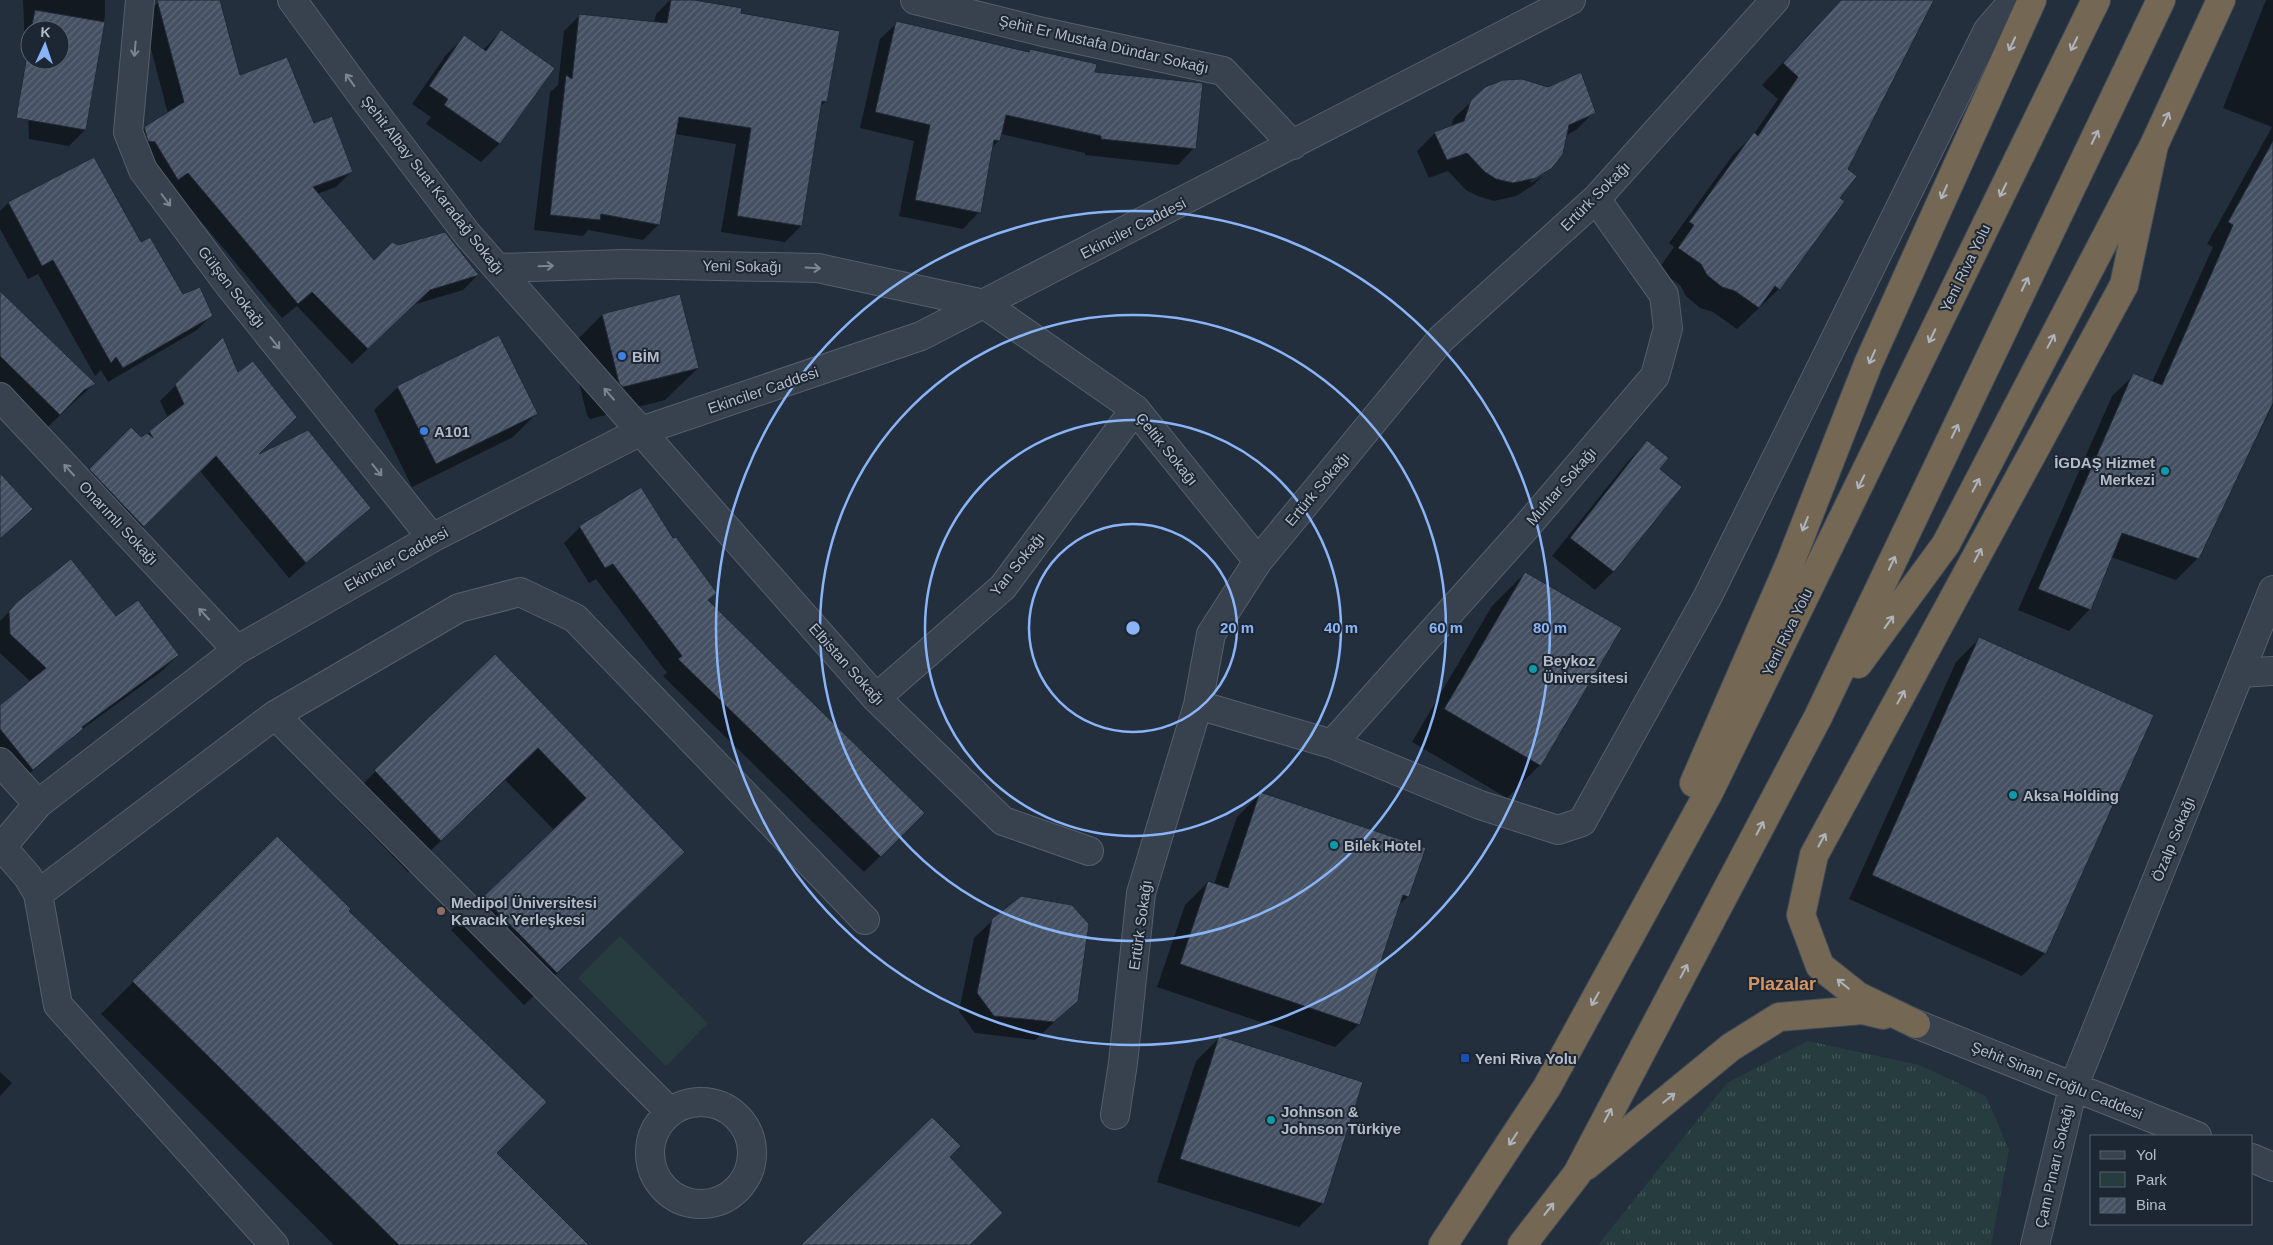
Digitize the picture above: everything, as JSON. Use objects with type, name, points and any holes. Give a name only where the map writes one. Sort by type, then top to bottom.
[{"type":"highway","points":[[1619,957],[1790,563],[1872,355],[2032,0]]},
{"type":"highway","name":"Yeni Riva Yolu","points":[[1443,1245],[1547,1087],[1709,792],[2096,0]]},
{"type":"highway","points":[[1522,1245],[1577,1174],[1818,718],[2161,0]]},
{"type":"highway","points":[[1818,718],[1946,544],[2154,145],[2221,0]]},
{"type":"highway","points":[[1916,1024],[1858,996],[1820,966],[1801,915],[1814,855],[2124,284],[2154,145]]},
{"type":"highway","points":[[1577,1174],[1731,1047],[1779,1017],[1862,1010],[1916,1024]]},
{"type":"street","name":"Gülşen Sokağı","points":[[140,0],[128,132],[143,170],[229,285],[432,538]]},
{"type":"street","name":"Şehit Albay Suat Karadağ Sokağı","points":[[292,0],[468,235],[641,431]]},
{"type":"street","name":"Şehit Er Mustafa Dündar Sokağı","points":[[915,0],[1043,32],[1223,71],[1293,145]]},
{"type":"street","name":"Ekinciler Caddesi","points":[[1,848],[38,804],[237,650],[432,538],[641,431],[921,336],[1571,0]]},
{"type":"street","name":"Ertürk Sokağı","points":[[1115,1114],[1123,1063],[1141,893],[1198,705],[1210,634],[1258,561],[1441,339],[1596,200],[1776,0]]},
{"type":"street","points":[[1198,705],[1332,744],[1480,805],[1558,830],[1582,822],[1708,596],[1988,30],[2014,0]]},
{"type":"street","name":"Muhtar Sokağı","points":[[1332,744],[1527,526],[1655,376],[1668,328],[1664,295],[1596,200]]},
{"type":"street","name":"Yeni Sokağı","points":[[497,268],[624,264],[818,268],[984,304]]},
{"type":"street","name":"Çeltik Sokaḡı","points":[[984,304],[1135,409],[1258,561]]},
{"type":"street","name":"Onarımlı Sokağı","points":[[0,397],[237,650]]},
{"type":"street","name":"Yan Sokağı","points":[[876,698],[1003,587],[1135,409]]},
{"type":"street","name":"Elbistan Sokağı","points":[[641,431],[876,698],[1004,821],[1089,851]]},
{"type":"street","name":"Özalp Sokağı","points":[[2072,1088],[2273,590]]},
{"type":"street","points":[[38,894],[275,715],[459,608],[520,592],[575,618],[866,920]]},
{"type":"street","points":[[2240,673],[2273,671]]},
{"type":"street","points":[[275,715],[670,1112]]},
{"type":"street","points":[[0,762],[38,804]]},
{"type":"street","points":[[1,848],[28,877],[38,894],[58,1005],[274,1245]]},
{"type":"street","name":"Şehit Sinan Eroğlu Caddesi","points":[[1916,1024],[2072,1088],[2195,1135]]},
{"type":"street","name":"Çam Pınarı Sokağı","points":[[2035,1245],[2072,1088]]},
{"type":"street","points":[[2253,1158],[2273,1167]]},
{"type":"green space","points":[[620,936],[708,1023],[666,1066],[578,978]]},
{"type":"green space","points":[[1808,1041],[1919,1065],[1986,1096],[2009,1150],[1991,1245],[1598,1245],[1727,1083]]},
{"type":"building","points":[[157,0],[220,0],[240,75],[287,57],[314,123],[332,116],[353,172],[313,187],[374,260],[392,242],[398,245],[445,232],[479,275],[430,290],[368,349],[312,292],[298,304],[188,173],[178,180],[155,142],[148,141],[144,127],[184,102]]},
{"type":"building","points":[[671,0],[694,0],[742,8],[741,13],[840,31],[827,102],[822,101],[802,226],[737,216],[751,128],[679,117],[660,225],[601,214],[600,220],[550,215],[566,75],[572,79],[579,14],[667,23]]},
{"type":"building","points":[[1841,0],[1934,0],[1848,169],[1857,176],[1840,198],[1845,201],[1780,290],[1775,286],[1759,308],[1735,291],[1722,287],[1707,275],[1701,264],[1678,248],[1694,225],[1689,222],[1754,132],[1758,136],[1798,77],[1783,63]]},
{"type":"building","points":[[35,10],[105,22],[86,130],[16,118],[24,70],[70,70],[70,20],[33,20]]},
{"type":"building","points":[[896,21],[1029,52],[1030,49],[1097,64],[1095,72],[1203,83],[1196,149],[1101,139],[1101,136],[1006,115],[1000,141],[994,140],[981,213],[915,200],[930,125],[875,112]]},
{"type":"building","points":[[501,30],[555,68],[500,144],[444,105],[448,99],[429,86],[464,35],[486,51]]},
{"type":"building","points":[[1581,72],[1596,113],[1569,125],[1563,154],[1552,168],[1536,178],[1513,183],[1496,179],[1485,172],[1467,153],[1447,160],[1434,132],[1464,121],[1471,100],[1485,87],[1503,80],[1522,79],[1548,87]]},
{"type":"building","points":[[2273,141],[2273,403],[2199,559],[2122,533],[2091,610],[2038,589],[2133,373],[2162,385],[2233,225],[2228,222]]},
{"type":"building","points":[[94,157],[141,242],[150,237],[183,294],[200,287],[213,316],[123,368],[116,357],[111,363],[53,260],[42,266],[8,202]]},
{"type":"building","points":[[0,291],[96,384],[84,390],[60,415],[0,356]]},
{"type":"building","points":[[680,294],[699,368],[623,387],[619,383],[602,314]]},
{"type":"building","points":[[499,335],[538,414],[436,464],[397,386]]},
{"type":"building","points":[[223,337],[238,372],[253,361],[297,417],[259,454],[308,430],[371,508],[306,563],[216,456],[144,527],[89,469],[131,427],[141,437],[147,433],[153,438],[149,431],[184,404],[175,384]]},
{"type":"building","points":[[1647,440],[1669,458],[1660,469],[1682,487],[1614,572],[1570,538]]},
{"type":"building","points":[[0,473],[33,509],[0,539]]},
{"type":"building","points":[[641,487],[673,538],[676,537],[717,593],[708,600],[925,813],[881,857],[678,659],[682,656],[613,564],[605,568],[579,526]]},
{"type":"building","points":[[71,559],[116,616],[138,600],[179,655],[82,727],[83,729],[33,770],[0,729],[0,705],[46,668],[10,634],[9,611],[17,602]]},
{"type":"building","name":"Beykoz Üniversitesi","points":[[1525,572],[1622,628],[1541,766],[1444,709]]},
{"type":"building","name":"Aksa Holding","points":[[1979,637],[2154,715],[2046,954],[1872,875]]},
{"type":"building","points":[[495,654],[685,852],[557,973],[483,897],[586,798],[538,748],[441,841],[374,770]]},
{"type":"building","points":[[1260,792],[1426,848],[1409,897],[1403,895],[1360,1025],[1180,964],[1208,881],[1228,888]]},
{"type":"building","points":[[277,836],[351,909],[349,911],[547,1102],[497,1153],[589,1245],[399,1245],[132,981]]},
{"type":"building","points":[[1021,896],[1072,905],[1089,924],[1078,1001],[1054,1022],[994,1016],[977,993],[992,919]]},
{"type":"building","name":"Johnson & Johnson Türkiye","points":[[1219,1036],[1363,1082],[1324,1204],[1180,1159]]},
{"type":"building","points":[[932,1117],[961,1146],[950,1157],[1003,1213],[970,1245],[801,1245]]},
{"type":"place","name":"BİM","points":[[622,356]]},
{"type":"place","name":"A101","points":[[424,431]]},
{"type":"place","name":"İGDAŞ Hizmet Merkezi","points":[[2165,471]]},
{"type":"place","name":"Beykoz Üniversitesi","points":[[1533,669]]},
{"type":"place","name":"Aksa Holding","points":[[2013,795]]},
{"type":"place","name":"Bilek Hotel","points":[[1334,845]]},
{"type":"place","name":"Medipol Üniversitesi Kavacık Yerleşkesi","points":[[441,911]]},
{"type":"place","name":"Yeni Riva Yolu","points":[[1465,1058]]},
{"type":"place","name":"Johnson & Johnson Türkiye","points":[[1271,1120]]},
{"type":"district","name":"Plazalar","points":[[1782,984]]}]
